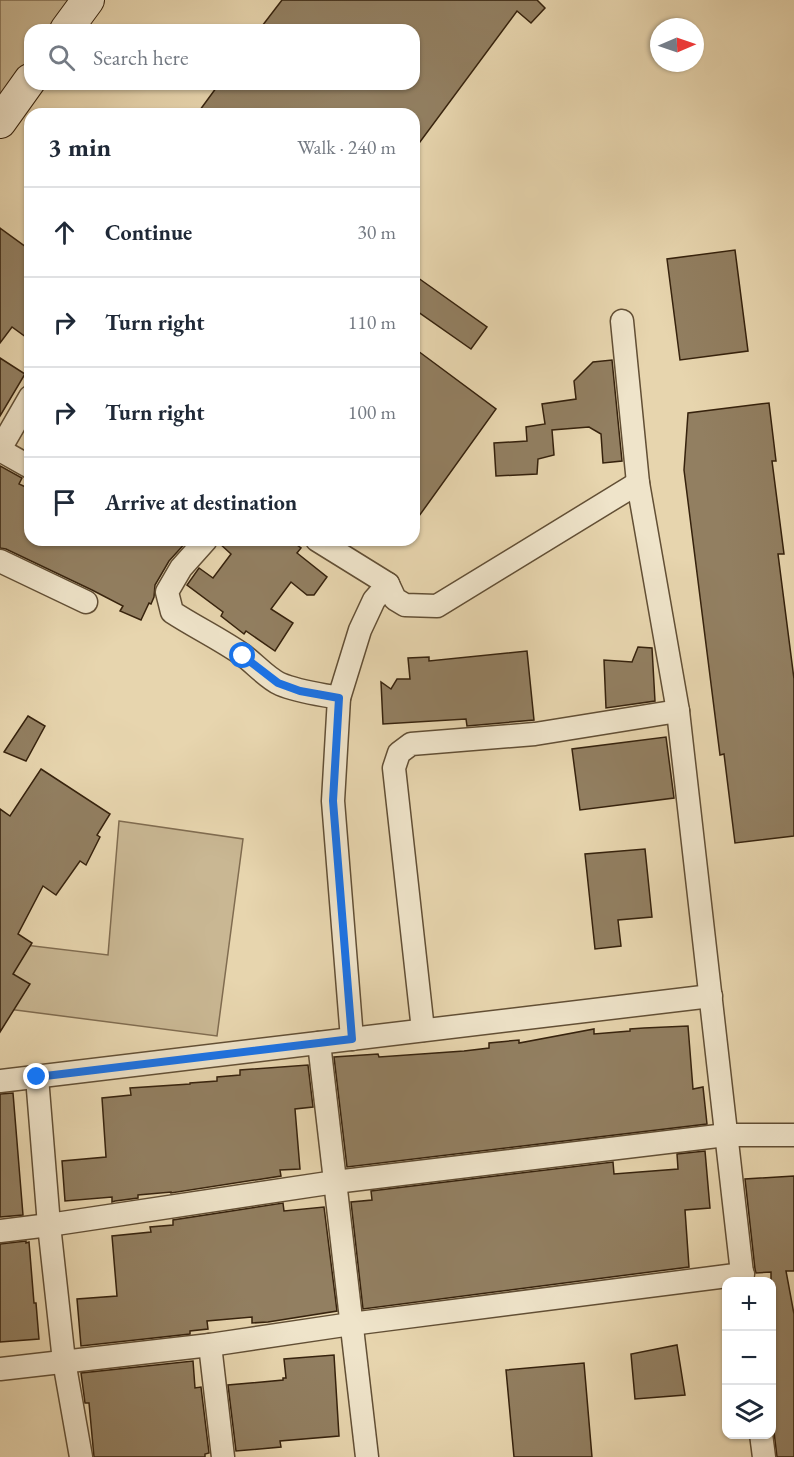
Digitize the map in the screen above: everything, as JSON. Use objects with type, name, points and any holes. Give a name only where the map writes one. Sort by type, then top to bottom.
[{"type":"street","points":[[70,24],[88,0]]},
{"type":"street","points":[[0,122],[24,88]]},
{"type":"street","points":[[622,321],[638,483],[678,711],[743,1277]]},
{"type":"street","points":[[24,407],[0,449],[24,463]]},
{"type":"street","points":[[328,546],[388,584],[395,599],[405,605],[437,606],[638,483]]},
{"type":"street","points":[[201,546],[181,568],[167,592],[172,612],[227,644],[278,683],[300,691],[339,698]]},
{"type":"street","points":[[0,561],[86,602]]},
{"type":"street","points":[[352,1039],[333,801],[339,698],[360,630],[374,600],[388,584]]},
{"type":"street","points":[[423,1030],[394,768],[399,753],[411,744],[535,734],[678,711]]},
{"type":"street","points":[[0,1081],[711,996]]},
{"type":"street","points":[[319,1043],[367,1457]]},
{"type":"street","points":[[37,1077],[49,1225],[64,1361],[81,1457]]},
{"type":"street","points":[[0,1231],[335,1182],[726,1135],[794,1135]]},
{"type":"street","points":[[0,1369],[210,1345],[351,1324],[722,1280]]},
{"type":"street","points":[[210,1345],[223,1457]]},
{"type":"street","points":[[762,1439],[764,1457]]},
{"type":"shaded area","points":[[0,0],[88,0],[70,24],[24,24],[24,88],[0,122]]},
{"type":"shaded area","points":[[119,821],[243,839],[217,1036],[0,1008],[0,942],[108,955]]},
{"type":"building","points":[[282,0],[537,0],[545,8],[531,23],[517,11],[420,142],[420,108],[201,108],[215,90],[420,90],[420,24],[264,24]]},
{"type":"building","points":[[0,228],[24,246],[24,336],[12,327],[0,343]]},
{"type":"building","points":[[735,250],[748,351],[680,360],[667,259]]},
{"type":"building","points":[[420,279],[487,327],[471,349],[420,313]]},
{"type":"building","points":[[420,352],[496,409],[420,515]]},
{"type":"building","points":[[0,358],[24,373],[24,376],[0,416]]},
{"type":"building","points":[[612,360],[622,461],[603,463],[601,434],[589,427],[552,430],[554,455],[538,459],[537,474],[496,476],[494,443],[527,441],[526,427],[545,424],[542,404],[576,399],[574,381],[593,362]]},
{"type":"building","points":[[769,403],[776,461],[772,461],[784,554],[778,554],[794,679],[794,836],[735,843],[724,754],[720,755],[684,470],[688,413]]},
{"type":"building","points":[[0,466],[22,478],[19,484],[24,486],[24,546],[183,546],[169,561],[155,585],[154,597],[141,620],[120,611],[123,606],[92,590],[0,548]]},
{"type":"building","points":[[222,546],[298,546],[301,548],[297,553],[327,577],[314,595],[307,595],[291,582],[271,609],[293,623],[275,651],[246,631],[244,634],[221,616],[223,612],[187,585],[199,568],[213,578],[231,554]]},
{"type":"building","points":[[638,647],[652,648],[655,701],[606,708],[604,660],[632,662]]},
{"type":"building","points":[[527,651],[534,720],[467,726],[466,719],[383,724],[381,682],[391,689],[397,679],[410,679],[408,658],[429,657],[429,661]]},
{"type":"building","points":[[28,716],[45,726],[26,761],[4,752]]},
{"type":"building","points":[[666,737],[674,798],[580,810],[572,749]]},
{"type":"building","points":[[41,769],[110,814],[97,835],[100,837],[86,865],[80,861],[56,895],[43,886],[18,934],[32,943],[13,974],[30,984],[0,1032],[0,809],[10,816]]},
{"type":"building","points":[[645,849],[652,917],[618,920],[621,946],[595,949],[585,854]]},
{"type":"building","points":[[688,1026],[693,1089],[703,1087],[707,1124],[347,1167],[334,1057],[378,1054],[379,1057],[464,1051],[489,1048],[489,1043],[519,1040],[519,1043],[594,1029],[594,1034],[630,1031],[630,1029]]},
{"type":"building","points":[[308,1065],[313,1107],[295,1109],[300,1169],[280,1170],[281,1176],[171,1193],[138,1195],[138,1198],[112,1202],[112,1197],[65,1201],[62,1161],[106,1157],[102,1098],[131,1095],[130,1088],[217,1081],[217,1077],[240,1075],[240,1070]]},
{"type":"building","points":[[13,1093],[23,1215],[0,1217],[0,1094]]},
{"type":"building","points":[[705,1151],[710,1208],[685,1210],[689,1267],[363,1309],[351,1202],[372,1200],[371,1191],[613,1162],[614,1174],[678,1169],[677,1154]]},
{"type":"building","points":[[794,1176],[794,1271],[786,1271],[794,1314],[794,1457],[777,1457],[775,1439],[776,1277],[771,1277],[771,1272],[756,1273],[745,1179]]},
{"type":"building","points":[[283,1203],[284,1211],[324,1207],[337,1311],[268,1322],[252,1323],[252,1317],[207,1321],[208,1329],[190,1331],[190,1334],[81,1346],[77,1299],[117,1296],[112,1236],[151,1232],[150,1227],[173,1225],[173,1220]]},
{"type":"building","points":[[26,1241],[26,1243],[29,1242],[39,1339],[0,1342],[0,1244]]},
{"type":"building","points":[[677,1345],[685,1395],[635,1399],[631,1354]]},
{"type":"building","points":[[334,1355],[339,1436],[280,1441],[281,1447],[236,1451],[228,1385],[283,1380],[286,1378],[284,1359]]},
{"type":"building","points":[[193,1361],[195,1388],[201,1387],[209,1453],[205,1454],[205,1457],[94,1457],[89,1403],[85,1403],[81,1373]]},
{"type":"building","points":[[584,1363],[592,1457],[514,1457],[506,1370]]},
{"type":"route","points":[[37,1077],[352,1039],[333,801],[339,698],[300,691],[278,683],[243,656]]}]
